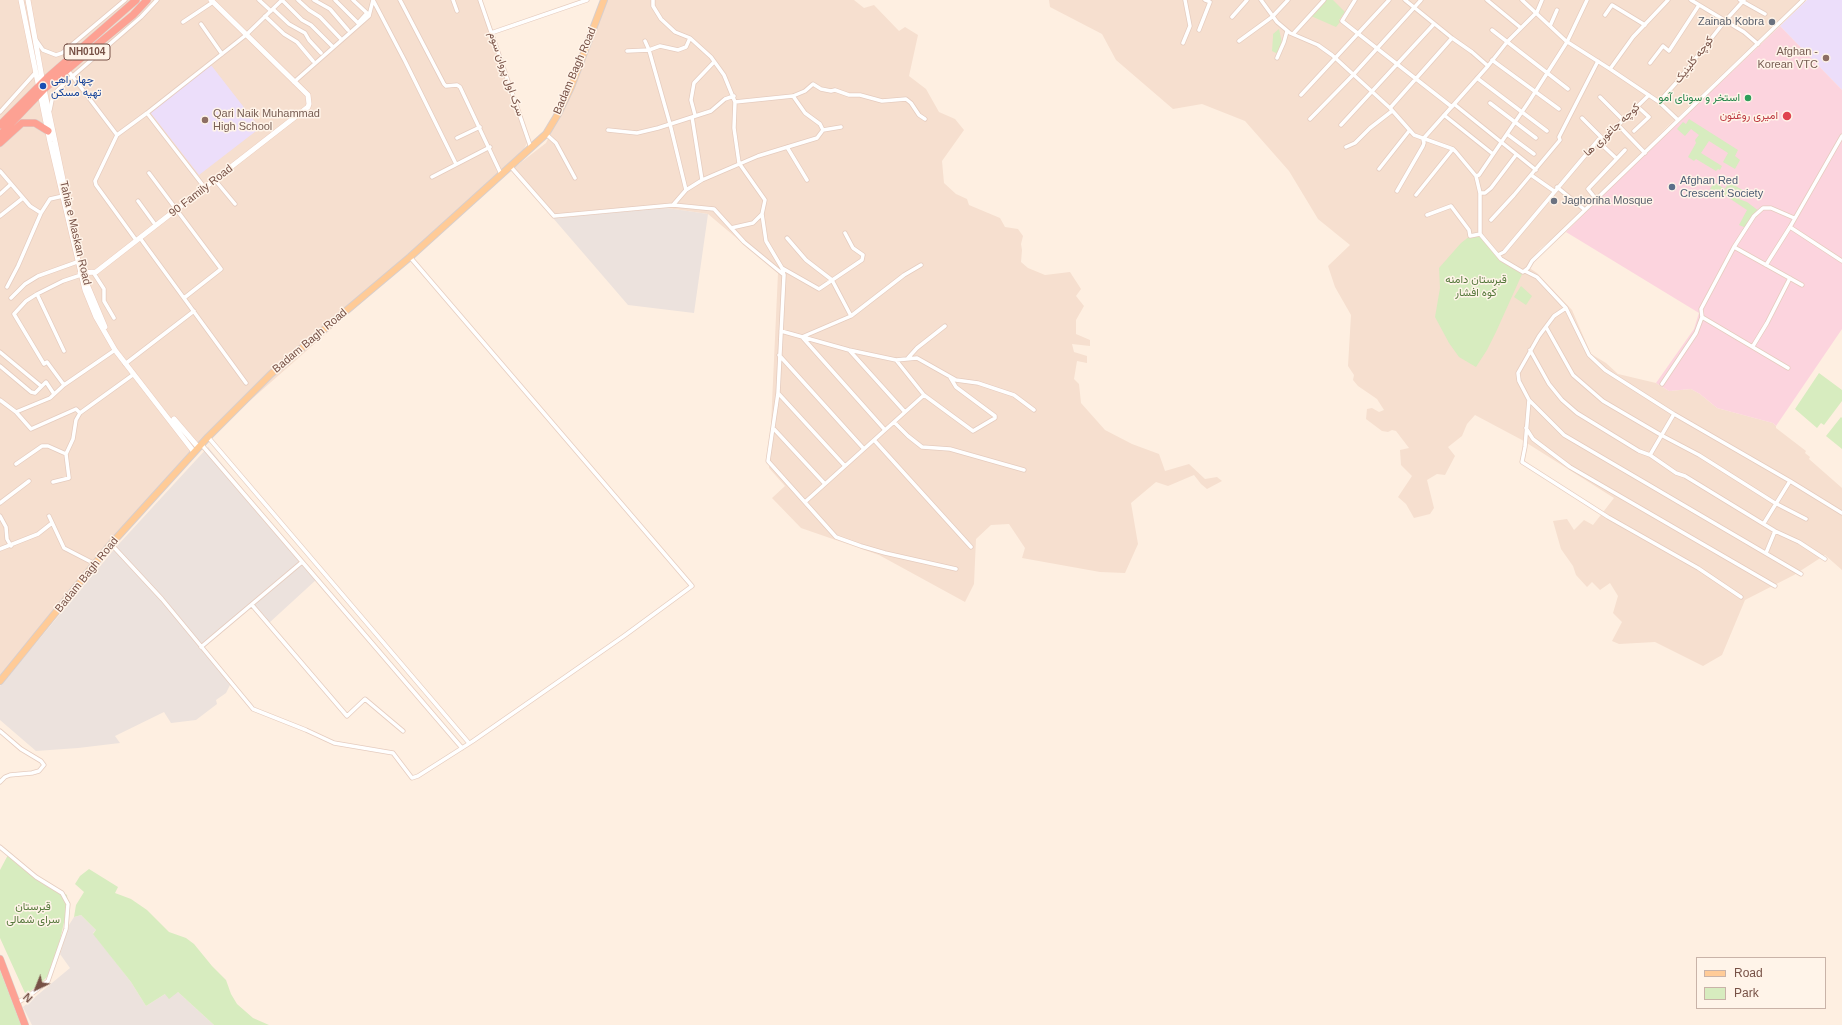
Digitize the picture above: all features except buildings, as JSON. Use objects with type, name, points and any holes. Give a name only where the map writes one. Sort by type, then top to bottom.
[{"type":"highway","name":"NH0104","points":[[0,124],[136,0]]},
{"type":"highway","name":"NH0104","points":[[0,135],[41,87],[67,69],[133,14],[147,0]]},
{"type":"highway","points":[[133,14],[141,17]]},
{"type":"highway","points":[[0,143],[22,123],[35,123],[48,131]]},
{"type":"highway","points":[[0,959],[25,1025]]},
{"type":"main road","points":[[21,0],[36,72],[41,87]]},
{"type":"main road","points":[[28,0],[35,38],[41,87]]},
{"type":"main road","name":"Badam Bagh Road","points":[[0,681],[111,544],[208,437],[271,374],[410,257],[546,134],[558,114],[571,87],[604,0]]},
{"type":"main road","points":[[212,1],[308,95],[309,104]]},
{"type":"main road","name":"Tahia e Maskan Road","points":[[41,87],[49,113],[96,317],[115,350],[198,448]]},
{"type":"main road","name":"Tahia e Maskan Road","points":[[41,87],[48,131],[77,262],[86,273],[89,292],[106,329],[134,374],[198,448]]},
{"type":"main road","name":"90 Family Road","points":[[204,187],[216,180],[306,110],[309,104]]},
{"type":"main road","name":"90 Family Road","points":[[86,273],[137,239],[309,104]]},
{"type":"main road","name":"90 Family Road","points":[[137,239],[154,223],[176,208]]},
{"type":"street","points":[[35,38],[43,50],[56,55],[62,53],[125,0]]},
{"type":"street","points":[[120,15],[129,0]]},
{"type":"street","points":[[49,113],[53,95],[72,76],[141,17],[157,0]]},
{"type":"street","points":[[259,0],[289,24],[305,33],[309,40],[321,53]]},
{"type":"street","points":[[246,383],[194,311],[96,185],[95,180],[117,135],[148,113],[246,35],[282,0],[302,20],[311,25],[332,46]]},
{"type":"street","points":[[298,0],[320,17],[340,38]]},
{"type":"street","points":[[314,0],[330,9],[348,30]]},
{"type":"street","points":[[335,0],[358,23],[367,13],[353,0]]},
{"type":"street","points":[[294,82],[369,16],[373,0]]},
{"type":"street","points":[[373,0],[406,61],[456,164]]},
{"type":"street","points":[[400,0],[444,84],[446,86],[459,86],[490,147],[502,175]]},
{"type":"street","points":[[453,0],[457,11]]},
{"type":"street","name":"سرک اول پروان سوم","points":[[480,0],[531,148]]},
{"type":"street","points":[[491,33],[587,0]]},
{"type":"street","points":[[653,0],[653,6],[661,19],[675,32],[690,38],[714,62],[724,75],[734,96],[734,128],[740,163],[765,200],[762,214],[766,241],[782,268],[784,275],[778,393],[774,429],[768,461],[839,538],[885,553],[956,569]]},
{"type":"street","points":[[1183,43],[1190,26],[1185,0]]},
{"type":"street","points":[[1199,30],[1210,2],[1205,0]]},
{"type":"street","points":[[1232,17],[1247,0]]},
{"type":"street","points":[[1261,0],[1272,17],[1287,31],[1324,48],[1391,110],[1409,131],[1423,139],[1453,149],[1476,176],[1480,193],[1480,234],[1508,264],[1523,272],[1532,261],[1803,0]]},
{"type":"street","points":[[1239,42],[1272,17],[1288,0]]},
{"type":"street","points":[[1355,0],[1342,21],[1536,170]]},
{"type":"street","points":[[1301,95],[1388,0]]},
{"type":"street","points":[[1405,0],[1488,66]]},
{"type":"street","points":[[1310,119],[1353,75],[1421,0]]},
{"type":"street","points":[[1487,0],[1521,28]]},
{"type":"street","points":[[1522,0],[1567,42],[1659,102],[1678,120]]},
{"type":"street","points":[[1397,191],[1423,146],[1423,139],[1478,78],[1507,42],[1536,12],[1542,0]]},
{"type":"street","points":[[1476,176],[1479,175],[1567,42],[1587,0]]},
{"type":"street","points":[[1610,70],[1633,37],[1667,0]]},
{"type":"street","points":[[1691,0],[1744,32],[1758,44]]},
{"type":"street","points":[[183,22],[212,1]]},
{"type":"street","points":[[1293,34],[1321,1]]},
{"type":"street","points":[[1742,1],[1765,14]]},
{"type":"street","name":"کوچه کلینیک","points":[[1659,102],[1742,1]]},
{"type":"street","points":[[1605,15],[1612,5],[1645,25]]},
{"type":"street","points":[[1650,63],[1663,46],[1669,51],[1699,5]]},
{"type":"street","points":[[1550,26],[1557,10]]},
{"type":"street","points":[[265,16],[284,34],[297,42],[313,61]]},
{"type":"street","points":[[201,24],[222,54]]},
{"type":"street","points":[[1341,125],[1434,24]]},
{"type":"street","points":[[1492,30],[1568,89]]},
{"type":"street","points":[[1277,58],[1287,31]]},
{"type":"street","points":[[627,51],[649,50],[660,46],[678,50],[686,47],[690,38]]},
{"type":"street","points":[[1346,147],[1355,143],[1391,110],[1452,38]]},
{"type":"street","points":[[644,41],[649,50],[670,124],[686,190]]},
{"type":"street","points":[[1492,60],[1559,109]]},
{"type":"street","points":[[1490,220],[1536,170],[1560,140],[1558,137],[1598,61]]},
{"type":"street","points":[[702,180],[691,100],[694,83],[714,62]]},
{"type":"street","points":[[67,69],[117,135]]},
{"type":"street","points":[[0,112],[33,78],[36,72]]},
{"type":"street","points":[[1478,78],[1547,131]]},
{"type":"street","points":[[735,102],[792,96],[804,91],[813,84],[821,89],[835,90],[849,95],[860,95],[882,101],[906,99],[911,103],[919,115],[925,119]]},
{"type":"street","name":"کوچه جاغوری ها","points":[[1498,255],[1504,252],[1557,187],[1599,139],[1602,141],[1649,95]]},
{"type":"street","points":[[608,130],[637,133],[710,111],[724,99],[734,96]]},
{"type":"street","points":[[792,96],[805,112],[820,124],[823,130]]},
{"type":"street","points":[[1600,97],[1623,120]]},
{"type":"street","points":[[1490,103],[1536,138]]},
{"type":"street","points":[[1634,131],[1649,117],[1637,106]]},
{"type":"street","points":[[148,113],[204,187]]},
{"type":"street","points":[[1444,115],[1493,154]]},
{"type":"street","points":[[1582,118],[1602,141],[1601,144],[1616,158]]},
{"type":"street","points":[[1618,125],[1645,153]]},
{"type":"street","points":[[457,138],[480,127]]},
{"type":"street","points":[[673,205],[686,190],[702,180],[758,156],[818,138],[823,130],[841,127]]},
{"type":"street","points":[[1379,169],[1409,131]]},
{"type":"street","points":[[546,134],[556,143],[575,178]]},
{"type":"street","points":[[1506,134],[1534,154]]},
{"type":"street","points":[[1766,265],[1790,227],[1842,136]]},
{"type":"street","points":[[432,178],[490,147]]},
{"type":"street","points":[[787,147],[808,180]]},
{"type":"street","points":[[1416,195],[1453,149]]},
{"type":"street","points":[[1596,199],[1588,189],[1625,150]]},
{"type":"street","points":[[1480,193],[1484,193],[1491,188],[1516,155]]},
{"type":"street","points":[[511,167],[554,216],[673,205],[714,209],[744,242],[784,275]]},
{"type":"street","points":[[0,171],[30,206],[41,213]]},
{"type":"street","points":[[150,173],[221,269],[184,298]]},
{"type":"street","points":[[1531,175],[1554,192]]},
{"type":"street","points":[[216,180],[235,204]]},
{"type":"street","points":[[0,194],[11,184]]},
{"type":"street","points":[[1557,187],[1585,210]]},
{"type":"street","points":[[7,286],[18,266],[41,213],[50,199],[62,196]]},
{"type":"street","points":[[0,216],[23,198]]},
{"type":"street","points":[[138,201],[154,223]]},
{"type":"street","points":[[1427,215],[1451,206],[1469,230],[1470,236],[1480,234]]},
{"type":"street","points":[[1662,384],[1696,333],[1702,317],[1702,309],[1734,246],[1754,216],[1763,208],[1771,208],[1794,218]]},
{"type":"street","points":[[731,228],[753,223],[762,214]]},
{"type":"street","points":[[1790,227],[1842,262]]},
{"type":"street","points":[[782,268],[817,289],[862,260],[863,255],[853,248],[845,233]]},
{"type":"street","points":[[787,238],[806,260],[832,280],[851,316]]},
{"type":"street","points":[[1734,246],[1802,285]]},
{"type":"street","points":[[111,544],[162,599],[253,709],[334,743],[393,754],[412,778],[418,776],[462,748],[624,636],[692,586],[410,257]]},
{"type":"street","points":[[10,298],[25,284],[38,276],[77,262]]},
{"type":"street","points":[[802,337],[851,316],[904,275],[921,265]]},
{"type":"street","points":[[1527,269],[1537,277],[1566,308],[1589,355],[1605,370],[1674,414],[1842,513]]},
{"type":"street","points":[[64,385],[47,362],[44,364],[14,314],[26,301],[37,294],[63,280],[86,273],[104,289],[104,301],[114,318]]},
{"type":"street","points":[[1753,346],[1768,323],[1790,278]]},
{"type":"street","points":[[37,294],[64,351]]},
{"type":"street","points":[[1566,308],[1554,316],[1530,350],[1518,373],[1519,381],[1529,400],[1564,435],[1801,574]]},
{"type":"street","points":[[127,363],[194,311]]},
{"type":"street","points":[[1702,317],[1788,368]]},
{"type":"street","points":[[908,358],[917,348],[946,326]]},
{"type":"street","points":[[1546,327],[1573,375],[1603,401],[1699,455],[1775,503],[1806,519]]},
{"type":"street","points":[[781,330],[849,350],[896,360],[917,358],[956,380],[978,383],[1014,396],[1034,410]]},
{"type":"street","points":[[802,337],[885,430]]},
{"type":"street","points":[[16,412],[45,401],[64,385],[115,350]]},
{"type":"street","points":[[849,350],[905,412]]},
{"type":"street","points":[[1530,350],[1549,384],[1562,400],[1577,413],[1639,451],[1650,455],[1676,474],[1685,476],[1775,531],[1799,542],[1825,559]]},
{"type":"street","points":[[0,352],[41,386]]},
{"type":"street","points":[[780,355],[864,449]]},
{"type":"street","points":[[896,360],[924,395],[973,431],[996,417],[956,387],[949,376]]},
{"type":"street","points":[[0,366],[32,392],[35,393],[46,382],[54,394]]},
{"type":"street","points":[[53,482],[69,478],[66,454],[73,439],[76,420],[80,413],[134,374]]},
{"type":"street","points":[[778,393],[845,466]]},
{"type":"street","points":[[805,502],[924,395]]},
{"type":"street","points":[[0,400],[16,412],[32,429],[76,409],[80,413]]},
{"type":"street","points":[[1529,400],[1522,462],[1608,517],[1698,568],[1741,597]]},
{"type":"street","points":[[1650,455],[1674,414]]},
{"type":"street","points":[[894,422],[922,447],[950,449],[1024,470]]},
{"type":"street","points":[[1526,428],[1533,439],[1570,467],[1775,586]]},
{"type":"street","points":[[774,429],[825,484]]},
{"type":"street","points":[[208,437],[469,743]]},
{"type":"street","points":[[874,440],[971,547]]},
{"type":"street","points":[[16,464],[42,446],[48,446],[66,454]]},
{"type":"street","points":[[198,448],[302,562],[462,748]]},
{"type":"street","points":[[0,503],[29,481]]},
{"type":"street","points":[[1764,523],[1790,481]]},
{"type":"street","points":[[0,516],[6,527],[7,539],[12,546]]},
{"type":"street","points":[[49,516],[64,548],[95,564]]},
{"type":"street","points":[[0,549],[12,546],[38,534],[52,523]]},
{"type":"street","points":[[1766,553],[1775,531]]},
{"type":"street","points":[[201,647],[302,562]]},
{"type":"street","points":[[252,604],[347,716],[365,699],[403,731]]},
{"type":"street","points":[[0,731],[21,749],[41,761],[44,765],[39,771],[10,775],[5,777],[0,782]]},
{"type":"street","points":[[0,847],[36,877],[62,893],[68,904],[66,929],[48,981],[17,1003]]},
{"type":"shaded area","points":[[0,0],[482,0],[511,83],[527,143],[515,167],[546,143],[563,107],[607,0],[854,0],[864,8],[874,5],[899,31],[905,27],[918,35],[909,76],[926,89],[939,112],[955,119],[964,130],[942,161],[944,183],[956,194],[967,199],[969,205],[1000,218],[1005,227],[1018,229],[1023,236],[1021,244],[1021,262],[1028,268],[1045,275],[1070,272],[1081,289],[1076,296],[1084,306],[1076,320],[1076,334],[1090,340],[1090,346],[1072,344],[1074,352],[1087,356],[1087,363],[1077,361],[1074,379],[1079,384],[1081,403],[1105,430],[1132,444],[1159,454],[1165,471],[1189,464],[1205,479],[1217,477],[1222,481],[1207,489],[1194,475],[1168,486],[1156,482],[1131,503],[1138,544],[1125,573],[1100,572],[1022,558],[1025,548],[1009,524],[991,525],[976,539],[974,584],[965,602],[879,555],[801,528],[772,498],[785,486],[769,468],[778,273],[708,214],[667,208],[553,218],[514,168],[203,442],[147,503],[0,681]]},
{"type":"shaded area","points":[[1049,0],[1800,0],[1668,126],[1601,194],[1581,210],[1569,226],[1541,248],[1529,262],[1528,267],[1537,273],[1572,310],[1591,354],[1606,363],[1618,374],[1656,383],[1669,391],[1691,389],[1700,394],[1717,408],[1773,423],[1776,428],[1806,451],[1805,453],[1810,457],[1809,459],[1842,488],[1842,570],[1825,555],[1794,575],[1745,600],[1722,655],[1703,666],[1655,642],[1619,644],[1612,641],[1622,622],[1613,613],[1618,596],[1610,583],[1600,590],[1592,582],[1587,587],[1576,575],[1573,566],[1561,549],[1553,521],[1567,519],[1574,530],[1584,520],[1593,525],[1614,498],[1522,440],[1475,415],[1467,424],[1462,436],[1448,447],[1455,456],[1445,475],[1437,474],[1427,480],[1434,508],[1430,514],[1414,518],[1406,504],[1398,497],[1412,476],[1401,465],[1400,450],[1409,448],[1396,431],[1382,431],[1366,419],[1367,409],[1372,408],[1379,412],[1384,410],[1377,399],[1358,386],[1353,380],[1354,375],[1348,366],[1351,315],[1335,287],[1328,266],[1350,245],[1318,219],[1289,171],[1245,121],[1202,104],[1173,109],[1116,60],[1102,34],[1050,7]]},
{"type":"shaded area","name":"Afghan - Korean VTC","points":[[1807,0],[1842,0],[1842,90],[1780,26]]},
{"type":"shaded area","points":[[1780,26],[1842,90],[1842,329],[1776,426],[1773,423],[1717,408],[1700,394],[1691,389],[1669,391],[1656,383],[1694,329],[1699,313],[1566,232],[1626,172]]},
{"type":"shaded area","name":"Qari Naik Muhammad High School","points":[[211,65],[260,128],[199,175],[150,112]]},
{"type":"shaded area","points":[[667,208],[708,214],[694,313],[628,305],[553,218]]},
{"type":"shaded area","points":[[208,447],[317,579],[269,623],[252,605],[202,647],[231,683],[226,693],[216,700],[217,704],[196,720],[171,723],[164,712],[115,736],[120,743],[36,751],[0,720],[0,686],[117,546]]},
{"type":"shaded area","points":[[81,915],[96,930],[93,933],[131,982],[146,1006],[165,994],[178,992],[214,1025],[32,1025],[23,1007],[70,968],[60,954],[69,925],[74,917]]},
{"type":"green space","points":[[1326,0],[1333,0],[1345,12],[1336,27],[1311,16]]},
{"type":"green space","points":[[1279,29],[1282,43],[1278,53],[1276,53],[1272,51],[1273,34]]},
{"type":"green space","points":[[1689,119],[1738,150],[1735,156],[1740,160],[1735,169],[1723,162],[1728,153],[1709,141],[1701,153],[1722,166],[1720,170],[1718,169],[1716,171],[1696,159],[1694,161],[1688,157],[1696,143],[1695,140],[1699,135],[1691,129],[1685,136],[1677,129],[1683,122],[1686,124]]},
{"type":"green space","points":[[1714,182],[1725,189],[1729,182],[1744,191],[1739,199],[1747,202],[1759,211],[1746,228],[1739,225],[1747,210],[1717,190],[1715,192],[1710,189]]},
{"type":"green space","name":"قبرستان دامنه کوه افشار","points":[[1480,234],[1501,259],[1523,272],[1496,332],[1476,367],[1459,357],[1449,343],[1435,317],[1440,288],[1439,268],[1461,243],[1470,236]]},
{"type":"green space","points":[[1521,286],[1532,296],[1526,305],[1514,297]]},
{"type":"green space","points":[[1819,373],[1842,390],[1842,401],[1824,425],[1821,423],[1817,428],[1795,409]]},
{"type":"green space","points":[[1841,417],[1842,418],[1842,449],[1826,436]]},
{"type":"green space","name":"قبرستان سرای شمالی","points":[[9,853],[41,879],[67,895],[68,905],[60,940],[49,975],[28,993],[25,993],[0,938],[0,870]]},
{"type":"green space","points":[[89,869],[118,887],[115,893],[131,899],[147,910],[169,932],[186,938],[194,944],[226,980],[231,994],[237,1004],[253,1018],[269,1025],[214,1025],[178,992],[169,999],[165,994],[146,1006],[131,982],[93,934],[96,930],[81,915],[74,917],[76,905],[84,892],[75,884],[80,876]]},
{"type":"green space","points":[[0,970],[21,1025],[0,1025]]},
{"type":"place","name":"Zainab Kobra","points":[[1772,22]]},
{"type":"place","name":"Afghan - Korean VTC","points":[[1826,58]]},
{"type":"place","name":"چهار راهی تهیه مسکن","points":[[43,86]]},
{"type":"place","name":"استخر و سونای آمو","points":[[1748,98]]},
{"type":"place","name":"امیری روغتون","points":[[1787,116]]},
{"type":"place","name":"Qari Naik Muhammad High School","points":[[205,120]]},
{"type":"place","name":"Afghan Red Crescent Society","points":[[1672,187]]},
{"type":"place","name":"Jaghoriha Mosque","points":[[1554,201]]}]
